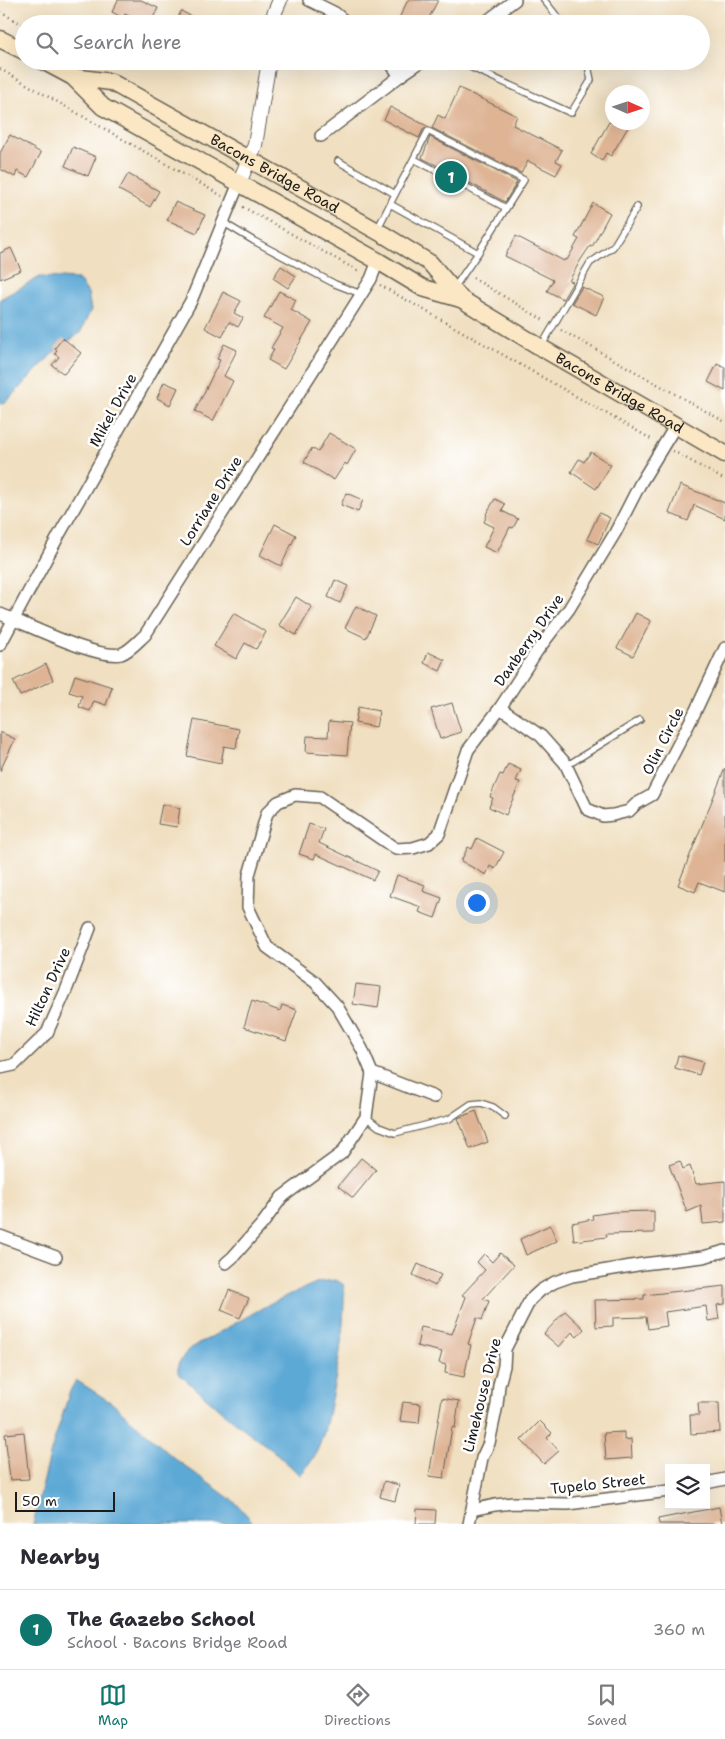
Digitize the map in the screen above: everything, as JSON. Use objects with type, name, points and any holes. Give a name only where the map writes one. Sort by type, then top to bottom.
[{"type":"main road","points":[[0,39],[15,46]]},
{"type":"main road","name":"Bacons Bridge Road","points":[[60,70],[73,77],[103,107],[423,288],[457,294]]},
{"type":"main road","name":"Bacons Bridge Road","points":[[73,77],[111,82],[376,231],[430,263],[457,294],[540,347],[725,454]]},
{"type":"street","points":[[274,15],[280,0]]},
{"type":"street","points":[[309,0],[337,15]]},
{"type":"street","points":[[495,15],[515,0]]},
{"type":"street","points":[[239,184],[255,145],[268,70]]},
{"type":"street","points":[[396,70],[400,76]]},
{"type":"street","points":[[321,136],[409,70]]},
{"type":"street","name":"Mikel Drive","points":[[0,645],[191,301],[239,184]]},
{"type":"street","name":"Lorriane Drive","points":[[0,614],[86,649],[104,654],[121,654],[137,643],[145,635],[371,279],[378,262]]},
{"type":"street","name":"Danberry Drive","points":[[372,1073],[362,1049],[337,1006],[315,982],[267,948],[248,907],[249,875],[267,813],[278,802],[295,794],[320,796],[396,849],[412,848],[428,843],[439,834],[468,750],[500,708],[537,652],[569,609],[592,573],[640,484],[676,425]]},
{"type":"street","name":"Olin Circle","points":[[500,708],[541,736],[566,766],[587,809],[603,816],[629,810],[652,795],[695,712],[725,648]]},
{"type":"street","name":"Hilton Drive","points":[[0,1068],[14,1065],[47,1033],[90,928]]},
{"type":"street","points":[[226,1263],[263,1223],[282,1197],[342,1153],[366,1116],[372,1073],[434,1097]]},
{"type":"street","points":[[0,1236],[56,1257]]},
{"type":"street","name":"Limehouse Drive","points":[[469,1524],[482,1458],[489,1443],[504,1366],[505,1349],[530,1300],[541,1290],[572,1276],[643,1264],[703,1257],[725,1251]]},
{"type":"street","points":[[710,1482],[725,1479]]},
{"type":"street","name":"Tupelo Street","points":[[472,1510],[504,1504],[562,1505],[665,1492]]},
{"type":"lane","points":[[544,0],[556,15]]},
{"type":"lane","points":[[477,70],[571,112],[591,80],[589,70]]},
{"type":"lane","points":[[376,231],[428,131],[524,180],[465,273],[457,294]]},
{"type":"lane","points":[[414,160],[506,208]]},
{"type":"lane","points":[[338,161],[395,194]]},
{"type":"lane","points":[[390,204],[478,253]]},
{"type":"lane","points":[[540,347],[590,263],[613,247],[637,206]]},
{"type":"lane","points":[[224,223],[335,284],[361,294]]},
{"type":"lane","points":[[566,766],[640,720]]},
{"type":"lane","points":[[366,1116],[379,1127],[395,1133],[449,1120],[471,1104],[481,1103],[493,1107],[505,1116]]},
{"type":"path","points":[[0,12],[15,20]]},
{"type":"path","points":[[0,69],[213,191]]},
{"type":"path","points":[[253,212],[357,270]]},
{"type":"path","points":[[465,273],[725,422]]},
{"type":"path","points":[[384,288],[648,438]]},
{"type":"path","points":[[676,453],[725,480]]},
{"type":"water","points":[[40,277],[78,279],[88,293],[91,310],[80,333],[55,351],[7,401],[0,404],[0,299]]},
{"type":"water","points":[[336,1280],[344,1285],[343,1327],[328,1417],[318,1448],[300,1475],[178,1373],[178,1364],[188,1350],[271,1303],[318,1282]]},
{"type":"water","points":[[76,1380],[112,1403],[174,1458],[236,1503],[252,1521],[252,1524],[33,1524],[51,1451],[70,1391]]},
{"type":"building","points":[[118,0],[141,0],[158,8],[154,15],[118,15],[112,12]]},
{"type":"building","points":[[408,0],[438,0],[430,15],[400,15]]},
{"type":"building","points":[[181,11],[189,15],[179,15]]},
{"type":"building","points":[[459,88],[517,116],[513,125],[562,150],[556,161],[562,164],[556,175],[528,161],[521,173],[432,128],[438,115],[445,119]]},
{"type":"building","points":[[390,107],[429,127],[424,128],[419,138],[384,120]]},
{"type":"building","points":[[605,129],[626,130],[611,156],[606,153],[602,161],[591,154]]},
{"type":"building","points":[[10,135],[41,153],[28,177],[17,171],[15,177],[0,169],[0,153]]},
{"type":"building","points":[[430,137],[517,182],[505,202],[469,181],[422,158]]},
{"type":"building","points":[[73,147],[96,157],[88,176],[65,166]]},
{"type":"building","points":[[128,174],[159,191],[150,207],[119,190]]},
{"type":"building","points":[[175,202],[205,215],[197,233],[167,220]]},
{"type":"building","points":[[593,203],[610,213],[592,247],[590,246],[569,281],[573,282],[563,299],[547,291],[553,280],[505,256],[516,236],[564,261],[565,259],[567,260],[579,239],[575,237]]},
{"type":"building","points":[[11,248],[21,270],[0,279],[0,253]]},
{"type":"building","points":[[281,266],[296,276],[288,288],[273,278]]},
{"type":"building","points":[[582,287],[604,297],[596,315],[572,303]]},
{"type":"building","points":[[279,291],[296,300],[291,310],[312,322],[284,369],[268,360],[274,350],[271,348],[283,328],[264,318]]},
{"type":"building","points":[[223,292],[241,301],[234,313],[243,318],[238,327],[229,322],[222,337],[205,328]]},
{"type":"building","points":[[63,338],[81,353],[64,374],[52,365],[59,357],[55,354],[57,350],[55,348]]},
{"type":"building","points":[[224,344],[237,350],[224,376],[233,381],[213,421],[195,411],[220,360],[217,359]]},
{"type":"building","points":[[717,364],[725,368],[725,391],[708,382]]},
{"type":"building","points":[[164,382],[178,388],[170,405],[157,398]]},
{"type":"building","points":[[329,433],[356,449],[347,465],[345,463],[334,480],[304,462],[312,448],[318,452]]},
{"type":"building","points":[[591,452],[611,465],[596,489],[571,472],[579,459],[584,462]]},
{"type":"building","points":[[680,485],[725,503],[725,519],[694,505],[688,521],[669,513]]},
{"type":"building","points":[[346,493],[363,500],[358,512],[341,505]]},
{"type":"building","points":[[495,499],[505,504],[502,511],[518,519],[513,528],[510,527],[497,553],[484,547],[494,527],[484,522],[486,514]]},
{"type":"building","points":[[599,513],[610,518],[598,544],[587,539]]},
{"type":"building","points":[[275,524],[296,535],[281,566],[260,555]]},
{"type":"building","points":[[335,580],[348,586],[340,603],[328,597]]},
{"type":"building","points":[[296,597],[312,607],[296,635],[279,625]]},
{"type":"building","points":[[356,606],[376,616],[366,638],[345,628]]},
{"type":"building","points":[[234,613],[266,632],[256,649],[245,643],[236,659],[214,646]]},
{"type":"building","points":[[636,613],[651,621],[633,656],[617,648]]},
{"type":"building","points":[[428,652],[445,660],[440,671],[424,663]]},
{"type":"building","points":[[46,664],[53,680],[20,696],[13,681]]},
{"type":"building","points":[[75,675],[112,687],[106,705],[94,701],[90,711],[79,707],[82,696],[69,692]]},
{"type":"building","points":[[452,703],[461,732],[440,739],[431,709]]},
{"type":"building","points":[[358,707],[379,711],[376,727],[355,723]]},
{"type":"building","points":[[194,720],[239,729],[236,748],[224,746],[221,763],[187,756]]},
{"type":"building","points":[[329,721],[350,723],[347,755],[306,752],[307,736],[328,737]]},
{"type":"building","points":[[0,732],[15,739],[0,771]]},
{"type":"building","points":[[508,764],[521,770],[516,781],[520,782],[506,815],[489,807],[493,798],[490,797],[500,774],[503,775]]},
{"type":"building","points":[[725,768],[725,892],[699,882],[695,892],[678,885]]},
{"type":"building","points":[[162,804],[180,808],[177,827],[158,824]]},
{"type":"building","points":[[309,824],[324,829],[319,843],[378,871],[373,880],[316,854],[314,859],[299,854]]},
{"type":"building","points":[[477,838],[504,852],[495,869],[490,866],[486,875],[461,861],[468,847],[472,849]]},
{"type":"building","points":[[397,875],[425,885],[423,891],[442,898],[435,918],[419,912],[421,907],[390,896]]},
{"type":"building","points":[[356,984],[381,987],[378,1008],[353,1004]]},
{"type":"building","points":[[252,1001],[280,1011],[282,1005],[297,1010],[286,1041],[244,1027]]},
{"type":"building","points":[[678,1055],[703,1062],[699,1075],[675,1068]]},
{"type":"building","points":[[476,1111],[488,1142],[470,1149],[458,1118]]},
{"type":"building","points":[[361,1158],[376,1170],[353,1198],[338,1186]]},
{"type":"building","points":[[680,1161],[683,1169],[690,1166],[696,1184],[725,1181],[725,1222],[703,1224],[701,1206],[687,1212],[669,1165]]},
{"type":"building","points":[[654,1211],[654,1233],[606,1234],[607,1237],[574,1241],[572,1223],[593,1219],[592,1215],[613,1212]]},
{"type":"building","points":[[550,1225],[557,1241],[526,1255],[520,1239]]},
{"type":"building","points":[[500,1253],[514,1265],[483,1299],[489,1301],[482,1320],[477,1318],[468,1344],[471,1345],[464,1377],[445,1373],[446,1365],[439,1363],[442,1352],[417,1346],[421,1327],[452,1334],[466,1297],[462,1295],[485,1270],[477,1262],[484,1254],[492,1262]]},
{"type":"building","points":[[418,1264],[441,1275],[435,1286],[413,1275]]},
{"type":"building","points":[[725,1286],[725,1304],[717,1305],[719,1319],[708,1321],[706,1306],[665,1312],[667,1326],[648,1329],[646,1317],[613,1318],[613,1326],[596,1327],[595,1300],[644,1299],[644,1295]]},
{"type":"building","points":[[229,1290],[249,1298],[240,1318],[221,1310]]},
{"type":"building","points":[[565,1311],[584,1329],[577,1337],[572,1332],[559,1347],[544,1334]]},
{"type":"building","points":[[442,1398],[459,1401],[455,1428],[452,1427],[444,1478],[429,1476]]},
{"type":"building","points":[[403,1402],[421,1404],[419,1423],[400,1421]]},
{"type":"building","points":[[698,1403],[719,1403],[720,1432],[691,1434],[690,1415],[699,1415]]},
{"type":"building","points":[[540,1421],[552,1433],[547,1438],[559,1451],[544,1464],[521,1440]]},
{"type":"building","points":[[24,1432],[29,1479],[10,1480],[5,1434]]},
{"type":"building","points":[[624,1432],[624,1440],[631,1439],[632,1458],[606,1460],[604,1433]]},
{"type":"building","points":[[384,1481],[399,1485],[395,1501],[380,1497]]},
{"type":"building","points":[[719,1507],[722,1524],[659,1524],[658,1519]]},
{"type":"building","points":[[417,1509],[436,1510],[435,1524],[416,1524]]},
{"type":"place","name":"The Gazebo School","points":[[451,177]]}]
